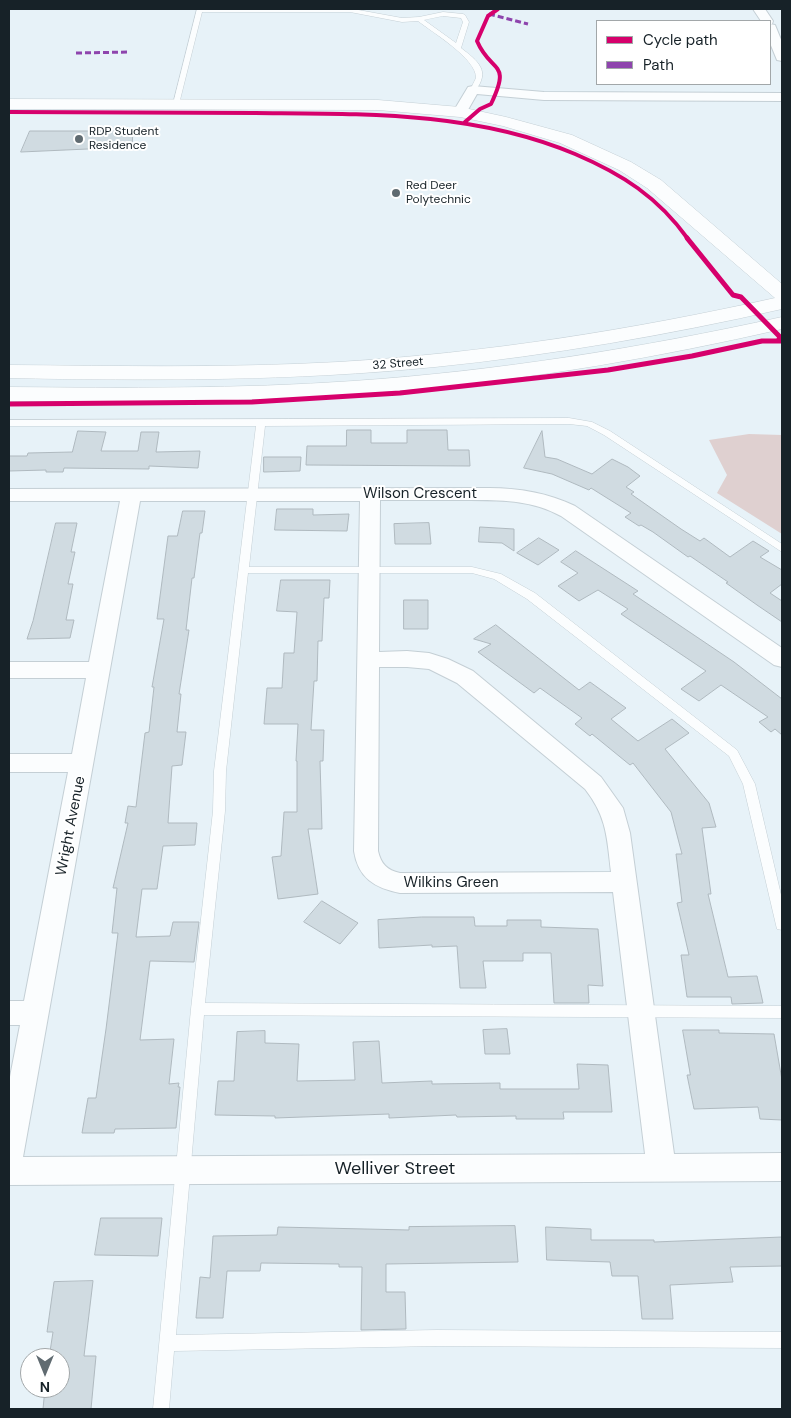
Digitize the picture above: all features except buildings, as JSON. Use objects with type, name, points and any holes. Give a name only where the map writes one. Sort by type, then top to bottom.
[{"type":"main road","points":[[9,104],[378,105],[460,112],[545,132],[625,166],[654,184],[706,229],[726,264],[777,301],[782,323]]},
{"type":"main road","name":"32 Street","points":[[9,372],[318,370],[413,363],[529,350],[615,336],[777,301]]},
{"type":"main road","name":"32 Street","points":[[9,394],[283,392],[422,382],[596,361],[651,352],[782,323]]},
{"type":"street","points":[[759,9],[766,20]]},
{"type":"street","points":[[771,30],[782,57]]},
{"type":"street","points":[[460,112],[473,90],[544,96],[782,97]]},
{"type":"street","name":"Wilson Crescent","points":[[9,497],[253,494],[509,494],[530,497],[556,504],[782,659]]},
{"type":"street","name":"Wilkins Green","points":[[370,494],[366,851],[369,866],[376,874],[388,881],[400,883],[624,882]]},
{"type":"street","name":"Wright Avenue","points":[[9,1156],[131,495]]},
{"type":"street","points":[[367,660],[428,660],[450,667],[465,677],[578,770],[602,794],[611,808],[618,833],[661,1167]]},
{"type":"street","points":[[9,670],[100,670]]},
{"type":"street","points":[[9,763],[82,763]]},
{"type":"street","points":[[9,1013],[36,1013]]},
{"type":"street","name":"Welliver Street","points":[[9,1171],[782,1167]]},
{"type":"lane","points":[[176,104],[199,10],[350,10],[402,20],[443,14],[463,16],[466,22],[458,48]]},
{"type":"lane","points":[[419,19],[458,48],[480,71],[479,81],[473,90]]},
{"type":"lane","points":[[9,423],[569,421],[589,424],[607,433],[782,549]]},
{"type":"lane","points":[[161,1409],[198,1010],[219,811],[220,771],[261,423]]},
{"type":"lane","points":[[244,570],[368,572],[472,570],[498,576],[531,596],[733,753],[749,784],[782,924]]},
{"type":"lane","points":[[198,1010],[782,1012]]},
{"type":"lane","points":[[166,1344],[437,1338],[782,1340]]},
{"type":"shaded area","points":[[749,434],[782,435],[782,534],[717,493],[727,475],[709,440]]},
{"type":"marked path","points":[[489,14],[528,24]]},
{"type":"marked path","points":[[76,53],[129,52]]},
{"type":"cycle path","points":[[465,122],[480,109],[491,104],[500,85],[501,79],[497,67],[480,48],[477,41],[488,16],[498,9]]},
{"type":"cycle path","points":[[9,112],[344,113],[386,115],[470,123],[552,144],[609,170],[658,203],[678,225],[733,295],[741,297],[780,337],[778,341]]},
{"type":"cycle path","points":[[9,404],[252,402],[400,393],[608,370],[692,356],[762,341],[782,341]]},
{"type":"place","name":"RDP Student Residence","points":[[79,139]]},
{"type":"place","name":"Red Deer Polytechnic","points":[[396,193]]}]
